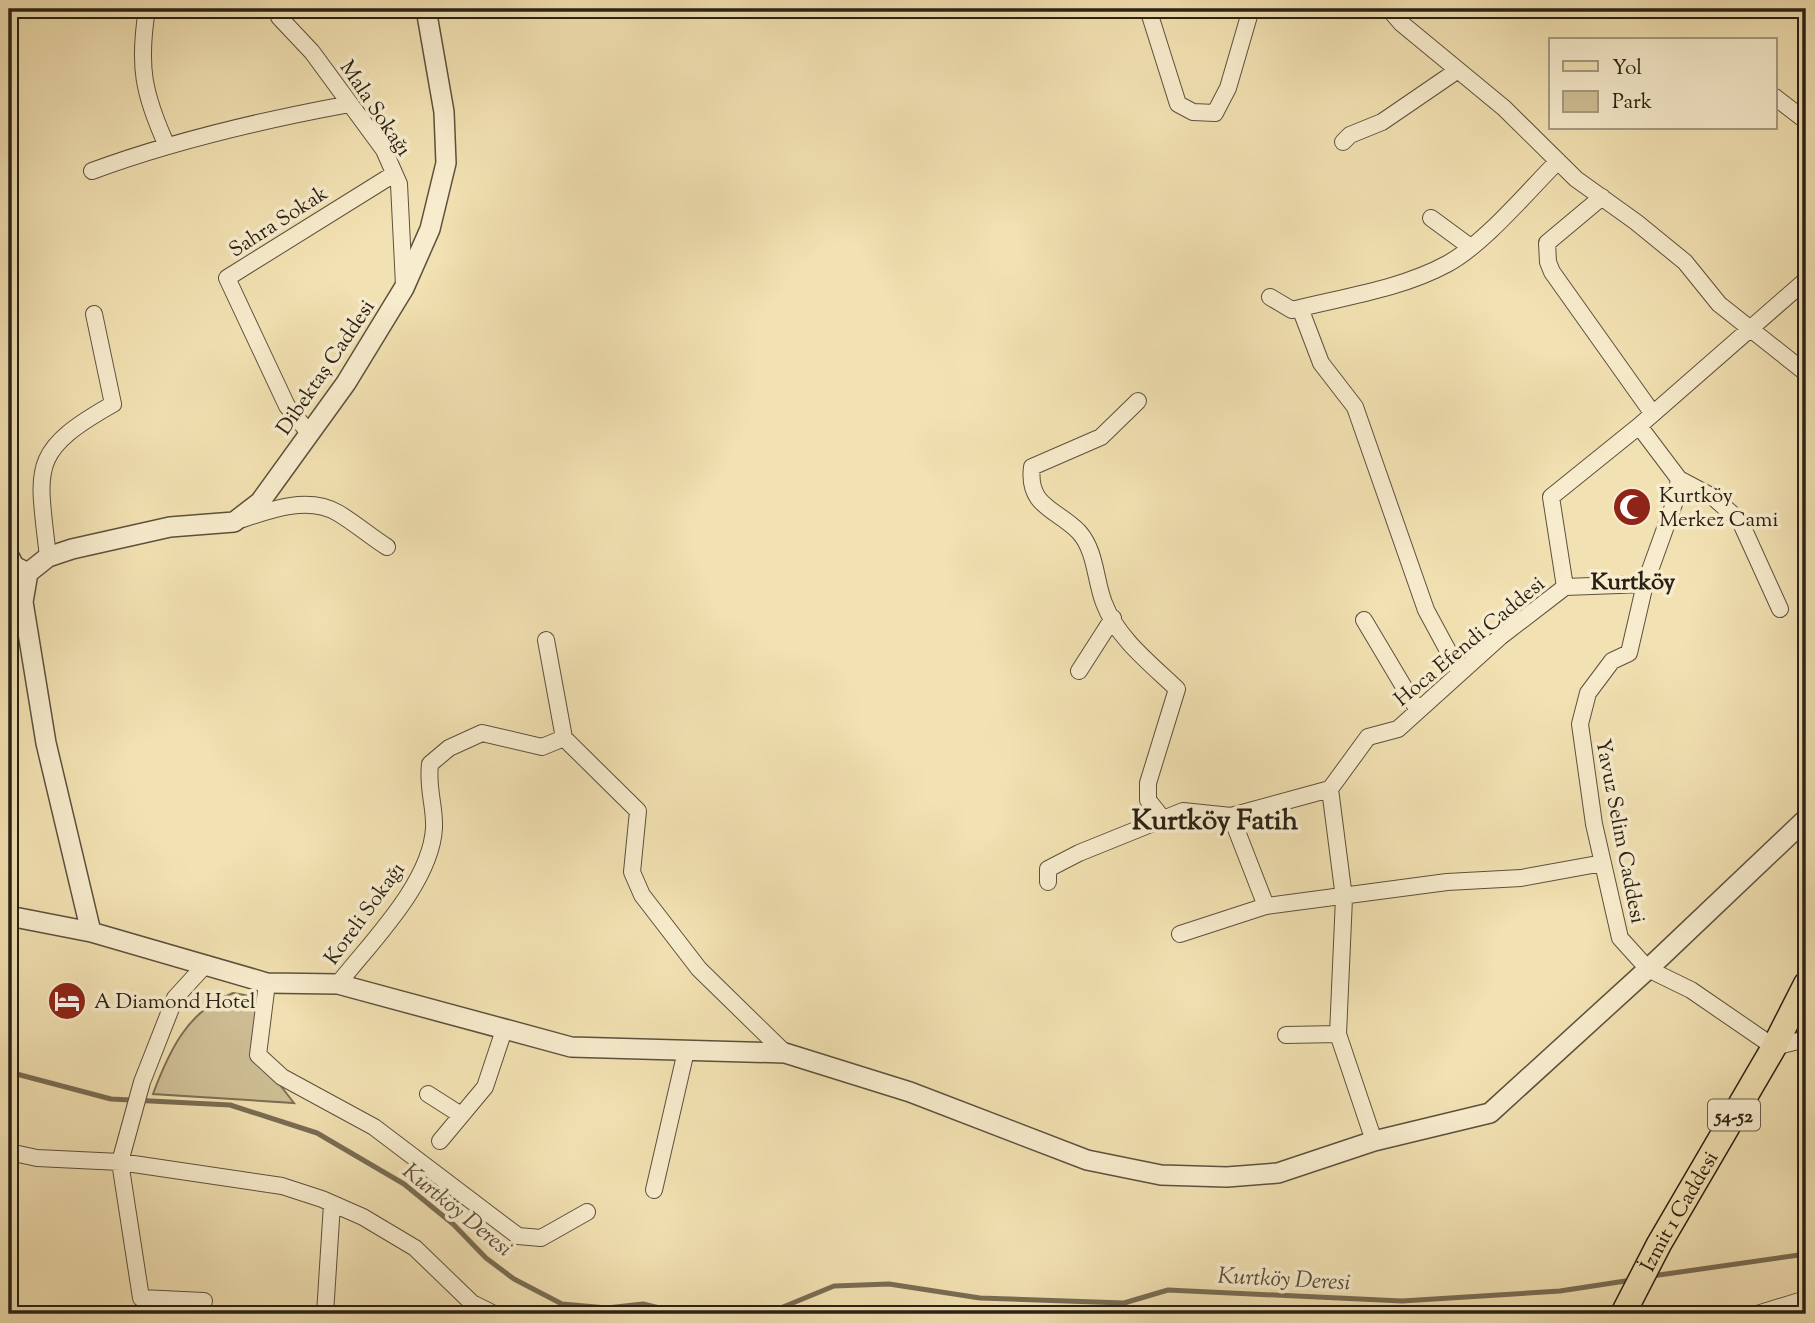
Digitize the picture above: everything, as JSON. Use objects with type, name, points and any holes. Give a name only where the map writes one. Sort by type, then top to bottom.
[{"type":"main road","name":"İzmit 1 Caddesi","points":[[1623,1314],[1637,1292],[1659,1244],[1774,1047],[1806,984]]},
{"type":"street","points":[[147,9],[141,48],[149,106],[167,146]]},
{"type":"street","name":"Mala Sokağı","points":[[278,9],[279,17],[312,51],[384,150],[399,184],[404,288]]},
{"type":"street","name":"Dibektaş Caddesi","points":[[234,522],[260,502],[346,383],[404,288],[430,229],[446,163],[444,112],[426,9]]},
{"type":"street","points":[[1148,9],[1178,104],[1193,112],[1215,113],[1228,88],[1251,9]]},
{"type":"street","points":[[1389,9],[1558,161],[1685,262],[1719,304],[1806,373]]},
{"type":"street","points":[[1343,142],[1350,135],[1382,122],[1458,70]]},
{"type":"street","points":[[1776,98],[1806,121]]},
{"type":"street","points":[[92,171],[167,146],[277,117],[350,104]]},
{"type":"street","points":[[1270,297],[1292,310],[1406,280],[1449,263],[1558,161]]},
{"type":"street","name":"Sahra Sokak","points":[[309,433],[287,406],[227,278],[394,174]]},
{"type":"street","points":[[1602,197],[1547,243],[1548,262],[1552,272],[1653,414]]},
{"type":"street","points":[[1432,218],[1469,246]]},
{"type":"street","points":[[1780,609],[1740,521],[1713,497],[1679,479],[1639,426],[1806,280]]},
{"type":"street","points":[[1300,308],[1321,363],[1355,407],[1426,610],[1460,673]]},
{"type":"street","points":[[48,557],[40,486],[47,453],[72,427],[113,404],[94,314]]},
{"type":"street","points":[[1138,401],[1101,437],[1032,467],[1030,481],[1037,498],[1079,533],[1091,555],[1105,605],[1129,643],[1177,689],[1148,783],[1149,800],[1163,819]]},
{"type":"street","name":"Hoca Efendi Caddesi","points":[[1330,789],[1368,737],[1398,729],[1500,637],[1565,587],[1551,497],[1639,426]]},
{"type":"street","name":"Yavuz Selim Caddesi","points":[[1679,479],[1675,501],[1645,584],[1629,653],[1612,661],[1588,694],[1580,724],[1603,863],[1620,938],[1648,969],[1692,990],[1774,1047]]},
{"type":"street","points":[[18,572],[48,557],[170,527],[234,522],[290,505],[336,512],[387,547]]},
{"type":"street","points":[[9,556],[18,572],[16,604],[91,932]]},
{"type":"street","points":[[1565,587],[1645,584]]},
{"type":"street","points":[[1079,671],[1113,618]]},
{"type":"street","points":[[1364,620],[1418,709]]},
{"type":"street","points":[[546,640],[564,738],[638,811],[632,872],[642,895],[699,969],[785,1053]]},
{"type":"street","name":"Koreli Sokağı","points":[[338,984],[403,900],[428,860],[434,827],[427,786],[430,764],[449,748],[482,733],[542,747],[564,738]]},
{"type":"street","points":[[1048,882],[1048,869],[1079,853],[1183,811],[1231,816],[1330,789],[1344,898],[1338,1034],[1374,1141]]},
{"type":"street","points":[[1231,816],[1266,906]]},
{"type":"street","points":[[9,916],[91,932],[267,983],[338,984],[571,1047],[785,1053],[910,1092],[1087,1160],[1161,1175],[1227,1177],[1278,1173],[1374,1141],[1490,1113],[1648,969],[1806,819]]},
{"type":"street","points":[[1180,934],[1266,906],[1344,898],[1447,882],[1521,878],[1603,863]]},
{"type":"street","points":[[204,1301],[141,1298],[120,1162],[142,1082],[175,998],[205,964]]},
{"type":"street","points":[[267,983],[258,1055],[282,1077],[374,1127],[518,1236],[541,1238],[587,1212]]},
{"type":"street","points":[[440,1141],[485,1087],[504,1030]]},
{"type":"street","points":[[1286,1035],[1338,1034]]},
{"type":"street","points":[[1774,1047],[1806,1039]]},
{"type":"street","points":[[654,1190],[686,1051]]},
{"type":"street","points":[[428,1094],[461,1115]]},
{"type":"street","points":[[9,1152],[37,1158],[120,1162],[282,1186],[363,1217],[415,1248],[472,1303],[494,1314]]},
{"type":"street","points":[[325,1314],[332,1203]]},
{"type":"street","points":[[1757,1314],[1806,1299]]},
{"type":"green space","points":[[233,993],[262,998],[266,1067],[294,1103],[153,1094],[173,1048],[192,1021],[217,1000]]},
{"type":"waterway","name":"Kurtköy Deresi","points":[[9,1072],[111,1099],[230,1105],[317,1133],[404,1184],[453,1224],[486,1258],[514,1279],[562,1304],[607,1308],[643,1304],[684,1314]]},
{"type":"waterway","name":"Kurtköy Deresi","points":[[1652,1276],[1806,1254]]},
{"type":"waterway","name":"Kurtköy Deresi","points":[[766,1314],[834,1286],[889,1284],[980,1298],[1124,1303],[1168,1290],[1402,1301],[1560,1291],[1632,1280]]},
{"type":"place","name":"Kurtköy Merkez Cami","points":[[1632,507]]},
{"type":"place","name":"A Diamond Hotel","points":[[67,1001]]},
{"type":"district","name":"Kurtköy","points":[[1633,581]]},
{"type":"district","name":"Kurtköy Fatih","points":[[1215,819]]}]
